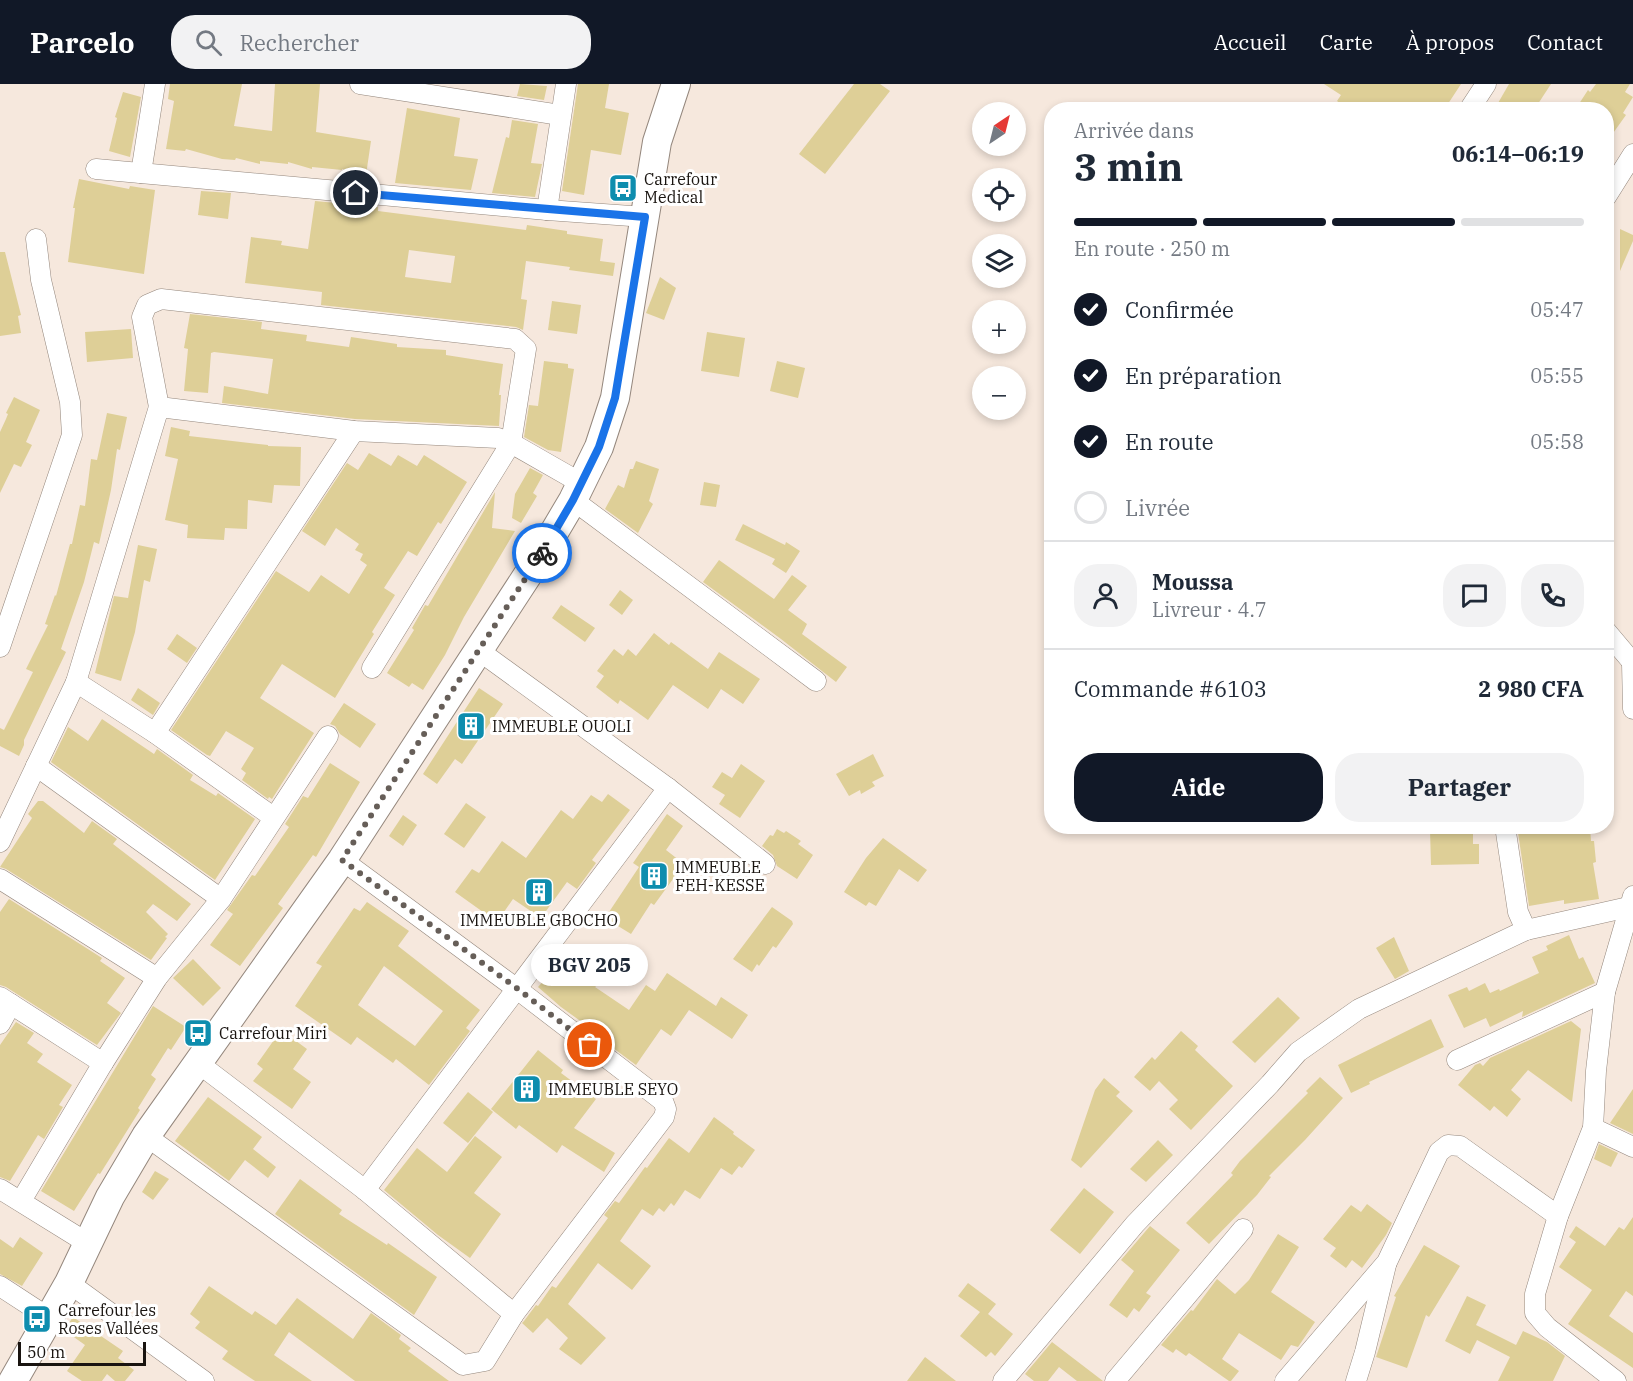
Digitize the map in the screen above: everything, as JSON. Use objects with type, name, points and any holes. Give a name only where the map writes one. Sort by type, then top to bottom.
[{"type":"street","points":[[141,173],[155,84]]},
{"type":"street","points":[[360,84],[397,87],[560,115]]},
{"type":"street","points":[[548,210],[566,84]]},
{"type":"street","points":[[13,1381],[69,1283],[110,1197],[146,1136],[342,860],[540,556],[577,492],[599,447],[615,398],[657,142],[676,84]]},
{"type":"street","points":[[1474,102],[1486,84]]},
{"type":"street","points":[[1614,184],[1633,154]]},
{"type":"street","points":[[96,169],[645,217]]},
{"type":"street","points":[[0,647],[72,435],[70,402],[41,280],[36,239]]},
{"type":"street","points":[[0,842],[76,682],[159,407],[142,317],[147,305],[161,299],[515,339],[526,349],[511,442],[372,668]]},
{"type":"street","points":[[159,407],[354,431],[498,438],[511,442],[816,681]]},
{"type":"street","points":[[155,733],[354,431]]},
{"type":"street","points":[[1614,641],[1632,663],[1633,709]]},
{"type":"street","points":[[478,650],[668,788],[765,864]]},
{"type":"street","points":[[76,682],[155,733],[273,817]]},
{"type":"street","points":[[21,1201],[103,1063],[157,978],[220,899],[328,736]]},
{"type":"street","points":[[36,766],[220,899]]},
{"type":"street","points":[[364,1190],[668,788]]},
{"type":"street","points":[[1506,834],[1518,912],[1526,930]]},
{"type":"street","points":[[146,1136],[463,1365],[485,1361],[514,1314],[664,1117],[666,1110],[663,1101],[518,989],[342,860]]},
{"type":"street","points":[[0,879],[157,978]]},
{"type":"street","points":[[1004,1381],[1135,1224],[1298,1052],[1359,1009],[1526,930],[1632,902]]},
{"type":"street","points":[[1616,1381],[1547,1327],[1535,1313],[1535,1294],[1558,1216],[1593,1128],[1596,1071],[1605,992],[1632,902]]},
{"type":"street","points":[[1457,1060],[1605,992]]},
{"type":"street","points":[[0,1024],[6,1001],[103,1063]]},
{"type":"street","points":[[198,1063],[364,1190],[514,1314]]},
{"type":"street","points":[[1593,1128],[1633,1147]]},
{"type":"street","points":[[1356,1381],[1387,1263],[1439,1152],[1448,1146],[1460,1146],[1558,1216]]},
{"type":"street","points":[[0,1189],[89,1244]]},
{"type":"street","points":[[1115,1381],[1243,1229]]},
{"type":"street","points":[[1285,1381],[1387,1263]]},
{"type":"street","points":[[69,1283],[204,1381]]},
{"type":"street","points":[[0,1286],[49,1318]]},
{"type":"building","points":[[170,84],[242,84],[234,126],[272,131],[275,84],[320,84],[316,132],[371,141],[366,175],[342,169],[312,167],[312,169],[288,162],[288,164],[260,161],[260,164],[236,158],[235,160],[222,159],[186,149],[185,151],[166,149],[174,101],[168,99]]},
{"type":"building","points":[[520,84],[547,86],[544,100],[517,96]]},
{"type":"building","points":[[578,84],[609,84],[605,108],[629,113],[621,155],[591,150],[584,195],[562,191]]},
{"type":"building","points":[[854,84],[880,84],[890,91],[825,174],[799,154]]},
{"type":"building","points":[[1324,84],[1461,84],[1449,102],[1338,102],[1341,95]]},
{"type":"building","points":[[1509,84],[1551,84],[1539,102],[1499,102]]},
{"type":"building","points":[[1596,84],[1630,84],[1625,92],[1633,97],[1623,113],[1626,115],[1614,132],[1614,102],[1580,102],[1588,90],[1590,92]]},
{"type":"building","points":[[123,92],[141,97],[130,157],[109,151],[117,118],[115,117]]},
{"type":"building","points":[[407,108],[460,118],[454,156],[478,159],[471,190],[395,183]]},
{"type":"building","points":[[512,120],[538,124],[531,163],[542,164],[535,197],[492,193],[506,137],[509,138]]},
{"type":"building","points":[[79,179],[129,189],[130,186],[155,190],[144,274],[68,262],[75,208],[73,208]]},
{"type":"building","points":[[201,191],[231,193],[228,219],[198,215]]},
{"type":"building","points":[[315,201],[378,207],[378,211],[526,230],[527,225],[567,231],[567,234],[603,239],[600,261],[615,263],[613,276],[526,261],[521,299],[527,300],[523,330],[516,327],[321,305],[322,292],[245,283],[251,237],[282,241],[281,245],[308,249]],"holes":[[[409,250],[455,256],[451,283],[405,277]]]},
{"type":"building","points":[[1620,229],[1633,235],[1633,241],[1620,271]]},
{"type":"building","points":[[0,252],[5,252],[21,315],[18,316],[21,333],[0,336]]},
{"type":"building","points":[[660,277],[676,288],[664,320],[646,313]]},
{"type":"building","points":[[552,301],[581,305],[577,334],[548,330]]},
{"type":"building","points":[[190,314],[262,322],[261,329],[307,335],[306,341],[349,347],[351,337],[397,344],[397,347],[446,350],[446,355],[503,364],[499,395],[501,395],[499,426],[355,419],[222,403],[224,386],[268,394],[273,359],[214,352],[211,353],[208,393],[184,391],[188,349],[184,348]]},
{"type":"building","points":[[131,329],[133,358],[87,362],[85,332]]},
{"type":"building","points":[[707,332],[745,338],[739,377],[701,371]]},
{"type":"building","points":[[544,361],[568,364],[568,368],[574,369],[561,452],[548,450],[524,437],[529,405],[538,406]]},
{"type":"building","points":[[777,361],[805,368],[798,398],[770,391]]},
{"type":"building","points":[[14,397],[40,410],[26,442],[32,445],[21,467],[14,464],[0,493],[0,432]]},
{"type":"building","points":[[107,413],[127,417],[120,450],[117,449],[99,544],[94,542],[84,582],[61,649],[66,652],[24,740],[19,756],[0,746],[0,728],[4,730],[33,672],[26,669],[48,625],[45,624],[56,596],[70,544],[72,544],[80,505],[85,506],[91,459],[97,460]]},
{"type":"building","points":[[171,427],[190,431],[189,436],[268,446],[301,447],[300,486],[274,485],[272,503],[248,500],[247,529],[225,528],[224,540],[187,538],[188,525],[165,520],[178,459],[165,456]]},
{"type":"building","points":[[369,453],[391,466],[398,455],[417,466],[424,455],[467,482],[441,524],[438,522],[417,556],[408,551],[384,588],[395,595],[335,698],[282,664],[260,698],[314,733],[272,799],[269,797],[268,799],[242,780],[246,773],[241,769],[254,748],[226,731],[210,756],[171,730],[276,571],[309,592],[321,575],[349,594],[367,565],[360,560],[363,554],[355,550],[359,544],[336,528],[325,546],[302,531],[347,463],[358,470]]},
{"type":"building","points":[[636,461],[659,469],[649,501],[653,504],[638,533],[605,509],[618,485],[624,488],[630,469],[633,469]]},
{"type":"building","points":[[530,468],[543,475],[533,493],[537,496],[521,523],[512,518],[515,494]]},
{"type":"building","points":[[704,482],[720,485],[716,507],[700,505]]},
{"type":"building","points":[[495,492],[492,528],[515,531],[423,690],[412,683],[409,687],[387,673],[414,630],[412,628],[425,605],[428,606]]},
{"type":"building","points":[[743,524],[785,545],[786,542],[800,551],[786,573],[772,564],[775,559],[735,540]]},
{"type":"building","points":[[138,545],[157,549],[150,582],[144,580],[135,632],[121,681],[95,673],[114,596],[128,598]]},
{"type":"building","points":[[719,560],[774,599],[792,575],[807,586],[788,610],[807,624],[802,634],[847,667],[836,682],[703,582]]},
{"type":"building","points":[[620,590],[633,600],[622,615],[609,605]]},
{"type":"building","points":[[561,605],[595,628],[585,642],[552,618]]},
{"type":"building","points":[[654,633],[669,645],[671,642],[708,669],[719,652],[760,679],[743,704],[721,689],[708,709],[673,685],[648,720],[620,700],[618,704],[596,687],[604,676],[597,671],[614,649],[623,656],[628,649],[636,656]]},
{"type":"building","points":[[177,634],[197,648],[187,663],[167,649]]},
{"type":"building","points":[[138,688],[160,703],[153,715],[131,700]]},
{"type":"building","name":"IMMEUBLE OUOLI","points":[[479,688],[503,704],[462,764],[455,759],[437,784],[423,774]]},
{"type":"building","points":[[344,703],[376,724],[360,748],[330,724]]},
{"type":"building","points":[[102,719],[154,754],[157,749],[193,775],[190,780],[216,796],[218,793],[255,819],[215,880],[51,762],[68,727],[88,741]]},
{"type":"building","points":[[873,754],[884,776],[872,782],[875,786],[861,794],[860,790],[849,796],[836,774]]},
{"type":"building","points":[[330,763],[360,782],[316,857],[313,855],[278,904],[283,908],[240,966],[210,945],[233,914],[227,910],[252,875],[255,876],[289,827],[285,824],[303,796],[308,798]]},
{"type":"building","points":[[741,764],[765,781],[740,818],[719,804],[725,795],[712,787],[722,772],[732,778]]},
{"type":"building","points":[[608,794],[630,810],[592,860],[596,863],[577,889],[567,882],[541,918],[513,899],[497,922],[455,892],[472,869],[479,873],[502,841],[526,858],[561,810],[573,819],[591,795],[602,802]]},
{"type":"building","points":[[38,801],[43,801],[84,833],[92,821],[117,839],[113,844],[191,904],[177,921],[153,904],[146,912],[168,934],[151,960],[0,867],[32,818],[28,814]]},
{"type":"building","points":[[466,803],[486,817],[464,848],[444,834]]},
{"type":"building","points":[[667,814],[683,826],[666,850],[684,864],[654,905],[651,903],[631,934],[605,918],[639,867],[633,863]]},
{"type":"building","points":[[403,815],[417,825],[403,846],[389,836]]},
{"type":"building","points":[[777,829],[784,833],[786,831],[801,841],[798,844],[813,855],[797,879],[777,866],[773,855],[762,846]]},
{"type":"building","points":[[1430,834],[1473,834],[1473,844],[1479,844],[1479,864],[1431,865]]},
{"type":"building","points":[[1518,834],[1591,834],[1591,841],[1594,841],[1596,862],[1593,863],[1599,899],[1564,904],[1564,900],[1529,906]]},
{"type":"building","points":[[883,838],[927,870],[918,882],[899,869],[876,906],[869,902],[866,906],[844,892],[866,858]]},
{"type":"building","points":[[9,899],[102,958],[100,961],[125,978],[107,1003],[121,1013],[97,1045],[0,985],[0,912]]},
{"type":"building","points":[[367,902],[409,931],[398,946],[480,1010],[466,1028],[470,1031],[429,1085],[396,1059],[393,1063],[357,1037],[351,1045],[295,1006],[322,966],[316,963],[354,908],[360,911]],"holes":[[[384,966],[443,1011],[415,1046],[358,1005]]]},
{"type":"building","points":[[772,907],[793,924],[776,948],[773,946],[752,972],[733,959]]},
{"type":"building","points":[[1569,935],[1579,959],[1583,957],[1595,983],[1522,1017],[1523,1011],[1490,1027],[1486,1018],[1464,1028],[1448,995],[1467,987],[1469,991],[1485,983],[1490,993],[1499,989],[1500,991],[1539,973],[1532,957],[1548,950],[1546,946]]},
{"type":"building","points":[[1394,937],[1409,971],[1395,979],[1376,948]]},
{"type":"building","points":[[601,952],[616,969],[595,987],[629,1010],[646,985],[655,991],[667,973],[716,1006],[721,997],[748,1015],[732,1039],[689,1010],[671,1036],[661,1029],[636,1065],[538,987],[565,957],[580,970]]},
{"type":"building","points":[[193,959],[221,988],[203,1006],[173,978]]},
{"type":"building","points":[[1278,997],[1300,1018],[1255,1063],[1232,1042]]},
{"type":"building","points":[[153,1006],[186,1027],[171,1050],[168,1048],[151,1075],[156,1079],[138,1108],[140,1110],[74,1211],[41,1191]]},
{"type":"building","points":[[1431,1019],[1444,1047],[1369,1082],[1370,1084],[1351,1093],[1338,1065]]},
{"type":"building","points":[[1571,1021],[1581,1029],[1572,1102],[1528,1070],[1511,1090],[1521,1099],[1507,1117],[1494,1106],[1490,1111],[1458,1085],[1475,1065],[1480,1063],[1483,1066],[1490,1058]]},
{"type":"building","points":[[16,1022],[34,1033],[27,1043],[43,1054],[37,1062],[72,1085],[59,1105],[63,1107],[44,1139],[38,1135],[10,1181],[0,1177],[0,1045]]},
{"type":"building","points":[[281,1030],[307,1049],[293,1069],[311,1082],[292,1109],[253,1081],[263,1069],[257,1064]]},
{"type":"building","points":[[1181,1031],[1198,1046],[1195,1050],[1233,1086],[1191,1130],[1169,1109],[1178,1100],[1159,1081],[1150,1091],[1134,1077],[1152,1057],[1155,1060]]},
{"type":"building","points":[[538,1050],[563,1070],[561,1073],[596,1099],[574,1128],[615,1153],[604,1172],[562,1145],[557,1153],[519,1125],[516,1129],[491,1109]]},
{"type":"building","points":[[1320,1077],[1343,1098],[1269,1176],[1271,1177],[1257,1195],[1209,1244],[1186,1223],[1233,1175],[1231,1173],[1240,1161],[1308,1093],[1306,1091]]},
{"type":"building","points":[[1104,1078],[1120,1092],[1116,1096],[1133,1111],[1081,1168],[1071,1160],[1095,1090]]},
{"type":"building","points":[[1633,1089],[1633,1134],[1610,1123]]},
{"type":"building","points":[[468,1092],[493,1112],[468,1143],[443,1123]]},
{"type":"building","points":[[208,1097],[262,1137],[253,1149],[276,1167],[268,1178],[245,1160],[229,1181],[175,1141]]},
{"type":"building","points":[[714,1117],[755,1150],[742,1168],[739,1166],[732,1175],[721,1168],[700,1199],[685,1190],[674,1206],[671,1203],[664,1212],[659,1208],[653,1216],[642,1209],[620,1241],[651,1266],[632,1290],[598,1263],[568,1304],[606,1338],[581,1365],[559,1349],[568,1338],[547,1318],[533,1333],[522,1323],[552,1286],[556,1288],[608,1218],[604,1215],[615,1201],[619,1203],[669,1138],[689,1153]]},
{"type":"building","points":[[475,1136],[502,1157],[474,1193],[501,1214],[470,1258],[438,1235],[384,1190],[417,1148],[447,1172]]},
{"type":"building","points":[[1158,1140],[1173,1155],[1146,1182],[1130,1169]]},
{"type":"building","points":[[1599,1144],[1618,1153],[1611,1167],[1594,1159]]},
{"type":"building","points":[[155,1171],[169,1179],[153,1200],[142,1192]]},
{"type":"building","points":[[300,1179],[342,1210],[339,1214],[387,1245],[388,1243],[437,1277],[414,1315],[275,1214]]},
{"type":"building","points":[[1084,1188],[1114,1212],[1080,1254],[1050,1230]]},
{"type":"building","points":[[1367,1204],[1392,1223],[1362,1268],[1352,1260],[1346,1268],[1330,1256],[1336,1248],[1323,1239],[1351,1205],[1361,1212]]},
{"type":"building","points":[[1633,1217],[1633,1296],[1626,1291],[1609,1316],[1633,1333],[1633,1368],[1568,1324],[1592,1290],[1559,1267],[1576,1242],[1569,1237],[1576,1226],[1605,1246],[1619,1227],[1624,1230]]},
{"type":"building","points":[[1150,1226],[1180,1250],[1146,1293],[1151,1296],[1139,1312],[1134,1308],[1127,1318],[1109,1305],[1134,1271],[1121,1260]]},
{"type":"building","points":[[1278,1234],[1299,1247],[1271,1292],[1315,1322],[1298,1347],[1291,1345],[1281,1360],[1239,1333],[1222,1359],[1239,1371],[1229,1381],[1189,1353],[1186,1356],[1176,1349],[1173,1353],[1161,1345],[1191,1310],[1193,1311],[1217,1279],[1235,1294],[1249,1280]]},
{"type":"building","points":[[20,1237],[43,1253],[22,1286],[0,1274],[0,1239],[13,1248]]},
{"type":"building","points":[[1424,1245],[1460,1266],[1429,1317],[1426,1315],[1407,1368],[1376,1357],[1396,1297],[1394,1296]]},
{"type":"building","points":[[968,1283],[996,1304],[988,1314],[1013,1334],[995,1356],[991,1352],[986,1357],[960,1336],[980,1312],[958,1296]]},
{"type":"building","points":[[209,1286],[252,1315],[255,1311],[276,1325],[297,1298],[353,1339],[371,1313],[401,1335],[399,1339],[411,1348],[408,1351],[449,1381],[355,1381],[289,1332],[274,1355],[312,1381],[255,1381],[222,1359],[228,1351],[195,1328],[200,1322],[190,1314]]},
{"type":"building","points":[[1467,1296],[1486,1305],[1476,1325],[1516,1345],[1523,1331],[1547,1342],[1565,1356],[1553,1381],[1498,1381],[1510,1357],[1477,1340],[1470,1354],[1445,1341]]},
{"type":"building","points":[[73,1317],[123,1351],[118,1358],[134,1370],[125,1381],[115,1381],[107,1374],[102,1381],[82,1381],[67,1371],[85,1345],[64,1330]]},
{"type":"building","points":[[1052,1342],[1103,1381],[1077,1381],[1059,1367],[1048,1381],[1034,1381],[1025,1374]]},
{"type":"building","points":[[925,1357],[956,1381],[907,1381]]},
{"type":"way so far","points":[[542,553],[342,860],[518,989],[590,1045]]},
{"type":"place","name":"Carrefour Medical","points":[[623,188]]},
{"type":"place","name":"IMMEUBLE OUOLI","points":[[471,726]]},
{"type":"place","name":"IMMEUBLE FEH-KESSE","points":[[654,876]]},
{"type":"place","name":"IMMEUBLE GBOCHO","points":[[539,892]]},
{"type":"place","name":"Carrefour Miri","points":[[198,1033]]},
{"type":"place","name":"BGV 205","points":[[590,1045]]},
{"type":"place","name":"IMMEUBLE SEYO","points":[[527,1089]]},
{"type":"place","name":"Carrefour les Roses Vallées","points":[[37,1319]]},
{"type":"route","points":[[356,193],[645,217],[615,398],[599,447],[573,500],[542,553]]}]
